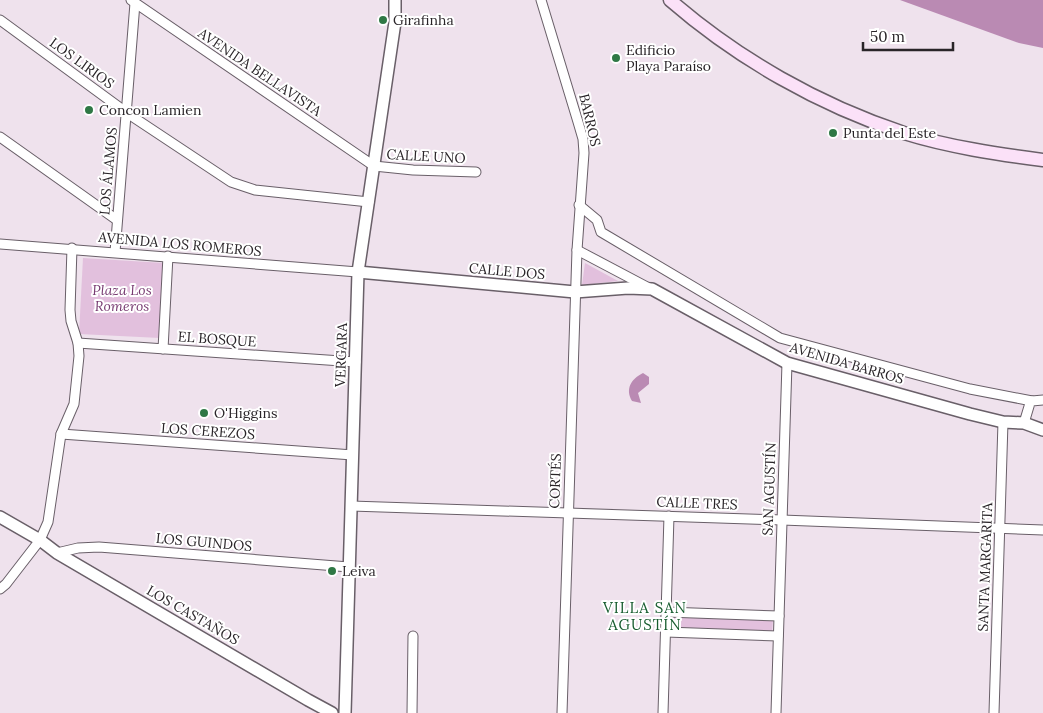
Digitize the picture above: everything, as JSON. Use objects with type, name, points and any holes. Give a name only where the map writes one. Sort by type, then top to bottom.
[{"type":"main road","points":[[670,0],[694,20],[749,59],[785,80],[858,116],[906,134],[1043,160]]},
{"type":"street","name":"VERGARA","points":[[345,713],[358,272],[395,22],[395,0]]},
{"type":"street","name":"BARROS","points":[[541,0],[583,139],[584,153],[576,250]]},
{"type":"street","name":"AVENIDA BELLAVISTA","points":[[133,2],[374,166]]},
{"type":"street","name":"LOS ÁLAMOS","points":[[116,252],[117,220],[128,113],[133,2]]},
{"type":"street","name":"LOS LIRIOS","points":[[0,20],[128,113],[223,177],[238,185],[264,191],[369,202]]},
{"type":"street","points":[[0,137],[117,220]]},
{"type":"street","name":"CALLE UNO","points":[[374,166],[413,170],[476,172]]},
{"type":"street","name":"AVENIDA BARROS","points":[[579,205],[597,220],[601,232],[780,338],[953,384],[1032,401],[1043,400]]},
{"type":"street","name":"AVENIDA LOS ROMEROS","points":[[0,244],[72,248],[358,272]]},
{"type":"street","points":[[0,589],[40,540],[48,522],[61,434],[74,404],[78,375],[78,343],[71,321],[70,310],[72,248]]},
{"type":"street","name":"AVENIDA BARROS","points":[[576,250],[787,363],[1003,422],[1024,423],[1043,430]]},
{"type":"street","name":"CORTÉS","points":[[562,713],[576,250]]},
{"type":"street","points":[[163,349],[168,256]]},
{"type":"street","name":"CALLE DOS","points":[[358,272],[575,292],[628,288],[652,289]]},
{"type":"street","name":"EL BOSQUE","points":[[78,343],[356,362]]},
{"type":"street","name":"SAN AGUSTÍN","points":[[776,713],[787,363]]},
{"type":"street","points":[[1024,423],[1028,406],[1032,401]]},
{"type":"street","name":"SANTA MARGARITA","points":[[994,713],[1003,422]]},
{"type":"street","name":"LOS CEREZOS","points":[[61,434],[353,455]]},
{"type":"street","name":"CALLE TRES","points":[[351,506],[1043,530]]},
{"type":"street","points":[[663,713],[669,516]]},
{"type":"street","name":"LOS CASTAÑOS","points":[[0,517],[40,540],[57,553],[332,713]]},
{"type":"street","name":"LOS GUINDOS","points":[[57,553],[78,548],[99,547],[349,567]]},
{"type":"street","points":[[666,612],[779,616]]},
{"type":"street","points":[[666,632],[778,636]]},
{"type":"street","points":[[412,713],[413,636]]},
{"type":"green space","name":"Plaza Los Romeros","points":[[83,258],[164,263],[160,338],[79,334]]},
{"type":"green space","points":[[585,263],[618,281],[582,285]]},
{"type":"green space","points":[[670,616],[773,619],[772,633],[670,630]]},
{"type":"shaded area","points":[[900,0],[1043,0],[1043,48],[1019,43]]},
{"type":"shaded area","points":[[643,373],[649,377],[649,384],[638,393],[641,403],[632,401],[629,392],[630,385],[635,378]]},
{"type":"place","name":"Girafinha","points":[[383,20]]},
{"type":"place","name":"Edificio Playa Paraíso","points":[[616,58]]},
{"type":"place","name":"Concon Lamien","points":[[89,110]]},
{"type":"place","name":"Punta del Este","points":[[833,133]]},
{"type":"place","name":"O'Higgins","points":[[204,413]]},
{"type":"place","name":"Leiva","points":[[332,571]]},
{"type":"district","name":"VILLA SAN AGUSTÍN","points":[[645,616]]}]
